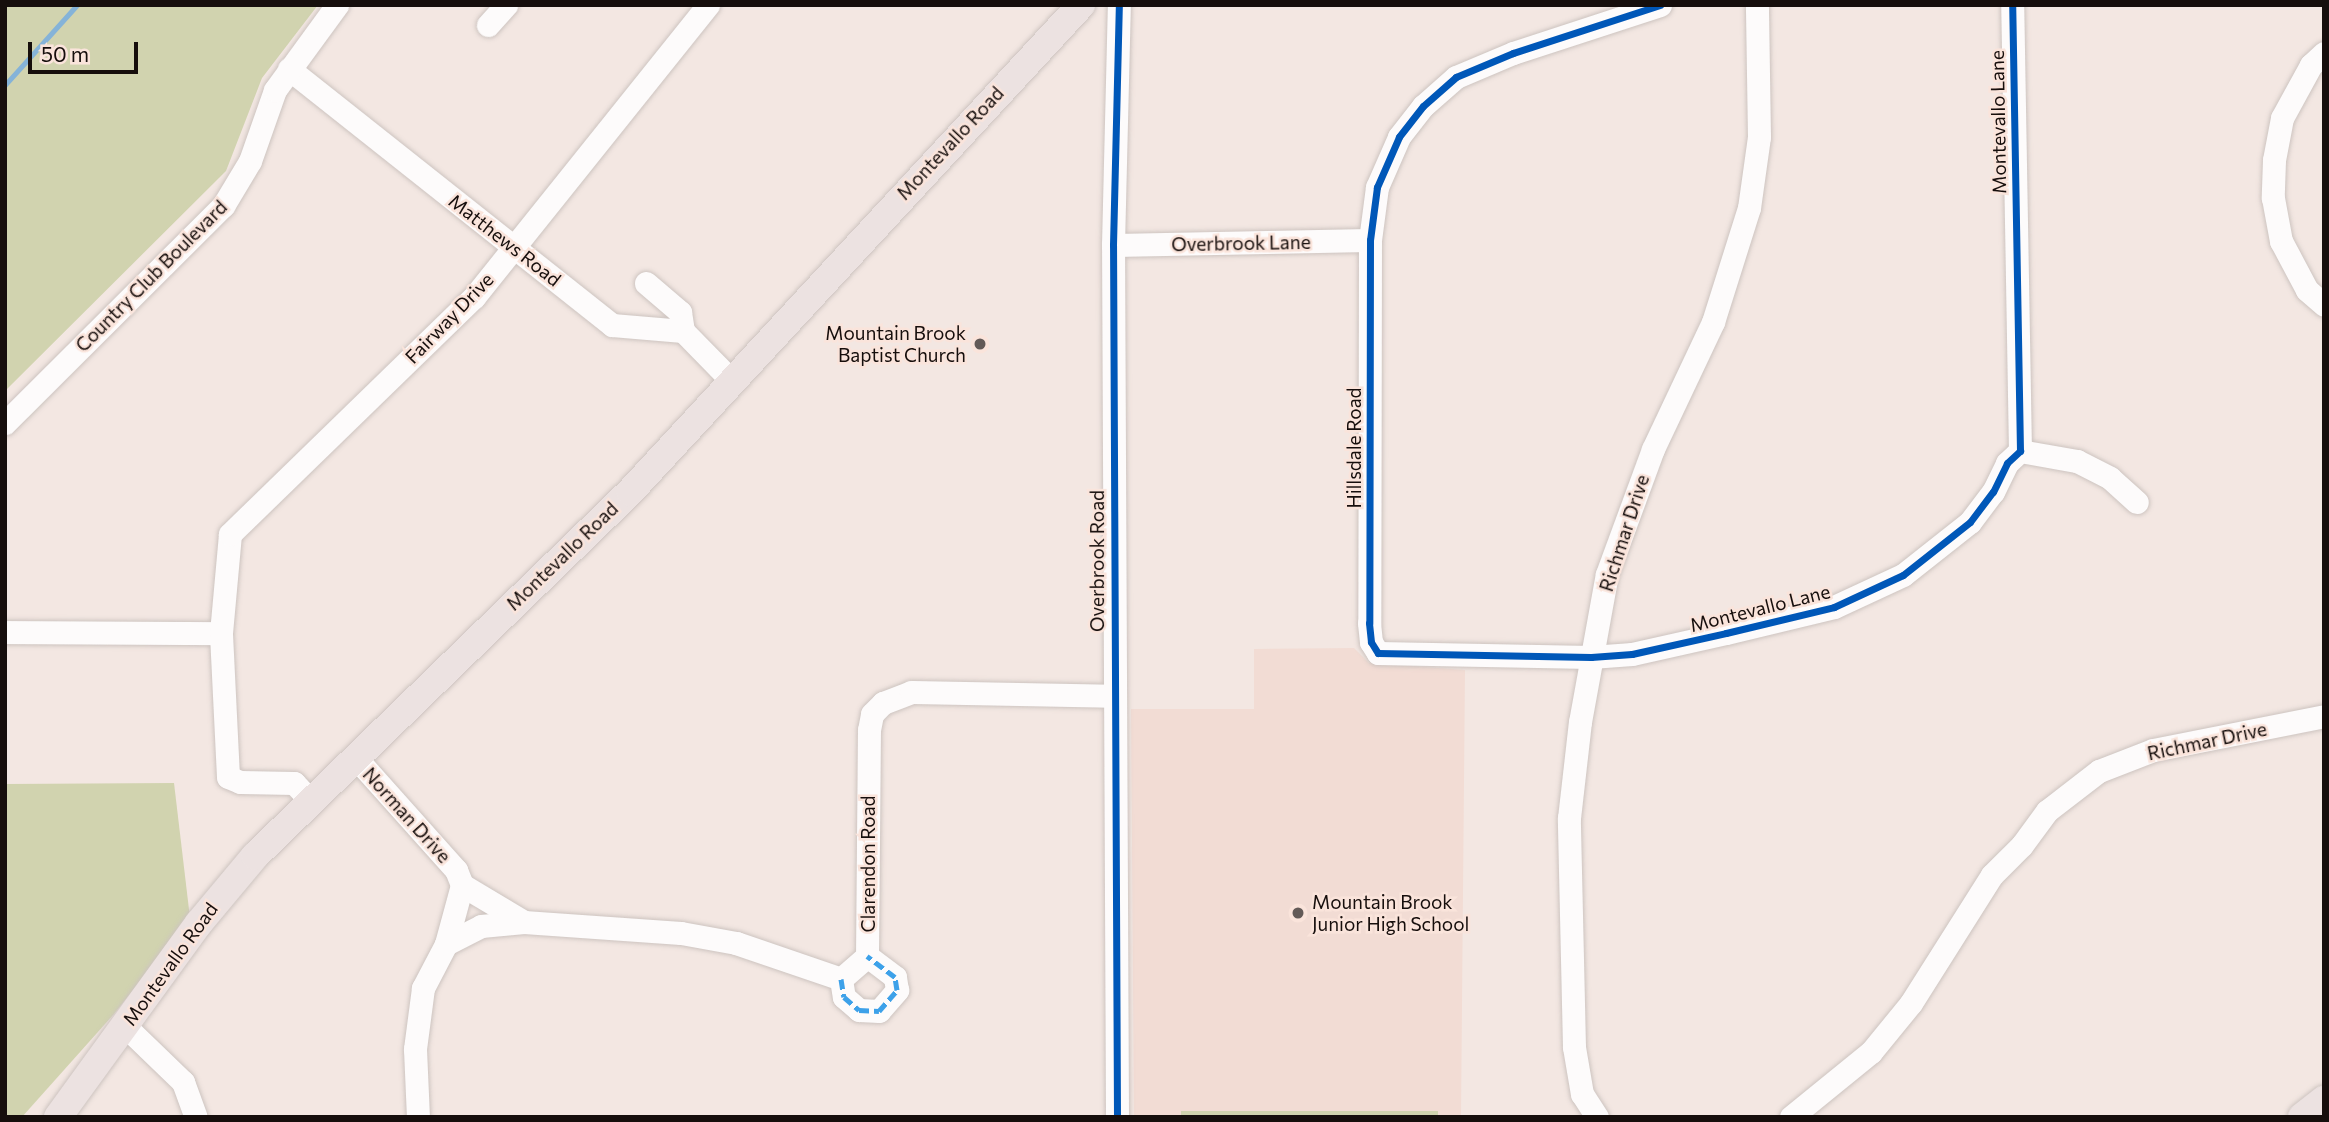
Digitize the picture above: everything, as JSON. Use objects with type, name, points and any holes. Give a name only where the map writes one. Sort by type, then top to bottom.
[{"type":"main road","name":"Montevallo Road","points":[[58,1117],[199,923],[309,799],[630,492],[730,379],[1081,5]]},
{"type":"main road","points":[[2302,1117],[2324,1100]]},
{"type":"street","name":"Country Club Boulevard","points":[[5,423],[223,206],[246,170],[275,90],[337,5]]},
{"type":"street","points":[[488,25],[506,5]]},
{"type":"street","name":"Overbrook Road","points":[[1117,1117],[1113,244],[1119,5]]},
{"type":"street","name":"Hillsdale Road","points":[[1378,653],[1371,642],[1369,623],[1370,240],[1377,187],[1399,138],[1423,106],[1456,78],[1513,53],[1660,5]]},
{"type":"street","name":"Richmar Drive","points":[[1597,1117],[1582,1094],[1574,1047],[1569,818],[1591,657],[1608,574],[1653,449],[1713,322],[1749,208],[1759,137],[1758,5]]},
{"type":"street","name":"Montevallo Lane","points":[[1378,653],[1591,657],[1632,654],[1834,607],[1903,575],[1970,522],[1993,492],[2007,463],[2020,452],[2012,5]]},
{"type":"street","name":"Fairway Drive","points":[[221,633],[230,534],[474,297],[703,7]]},
{"type":"street","points":[[2324,53],[2311,65],[2282,118],[2274,160],[2273,198],[2281,241],[2307,290],[2324,305]]},
{"type":"street","name":"Matthews Road","points":[[289,69],[612,325],[682,331]]},
{"type":"street","name":"Overbrook Lane","points":[[1113,244],[1370,240]]},
{"type":"street","points":[[646,283],[680,312],[682,331],[730,379]]},
{"type":"street","points":[[2020,452],[2077,461],[2110,478],[2137,502]]},
{"type":"street","points":[[5,632],[221,633],[228,777],[240,782],[294,783],[309,799]]},
{"type":"street","name":"Clarendon Road","points":[[841,979],[867,956],[869,730],[872,714],[883,703],[911,692],[1113,696]]},
{"type":"street","name":"Richmar Drive","points":[[1791,1117],[1871,1052],[1911,1003],[1992,875],[2022,845],[2047,811],[2099,771],[2153,750],[2324,716]]},
{"type":"street","name":"Norman Drive","points":[[355,757],[456,870],[462,886],[446,944],[423,988],[415,1049],[418,1117]]},
{"type":"street","points":[[462,886],[524,922]]},
{"type":"street","points":[[446,944],[481,926],[524,922],[681,933],[736,943],[841,979],[844,997],[859,1010],[879,1011],[897,990],[895,977],[867,956]]},
{"type":"street","points":[[125,1026],[183,1082],[196,1117]]},
{"type":"shaded area","name":"Mountain Brook Junior High School","points":[[1354,648],[1369,663],[1465,670],[1461,1117],[1134,1117],[1131,709],[1254,709],[1254,649]]},
{"type":"green space","points":[[5,5],[318,5],[262,78],[226,171],[5,391]]},
{"type":"green space","points":[[174,783],[190,918],[114,1014],[22,1117],[5,1117],[5,784]]},
{"type":"green space","points":[[1181,1111],[1438,1111],[1438,1117],[1181,1117]]},
{"type":"waterway","points":[[5,85],[77,5]]},
{"type":"marked path","points":[[841,979],[844,997],[859,1010],[879,1011],[897,990],[895,977],[867,956]]},
{"type":"cycle path","points":[[1117,1117],[1113,245],[1119,5]]},
{"type":"cycle path","points":[[1660,5],[1513,53],[1456,77],[1423,106],[1399,137],[1377,187],[1370,240],[1369,623],[1371,642],[1378,653],[1591,657],[1632,654],[1834,607],[1903,575],[1970,522],[1993,492],[2007,463],[2020,451],[2012,5]]},
{"type":"place","name":"Mountain Brook Baptist Church","points":[[980,344]]},
{"type":"place","name":"Mountain Brook Junior High School","points":[[1298,913]]}]
